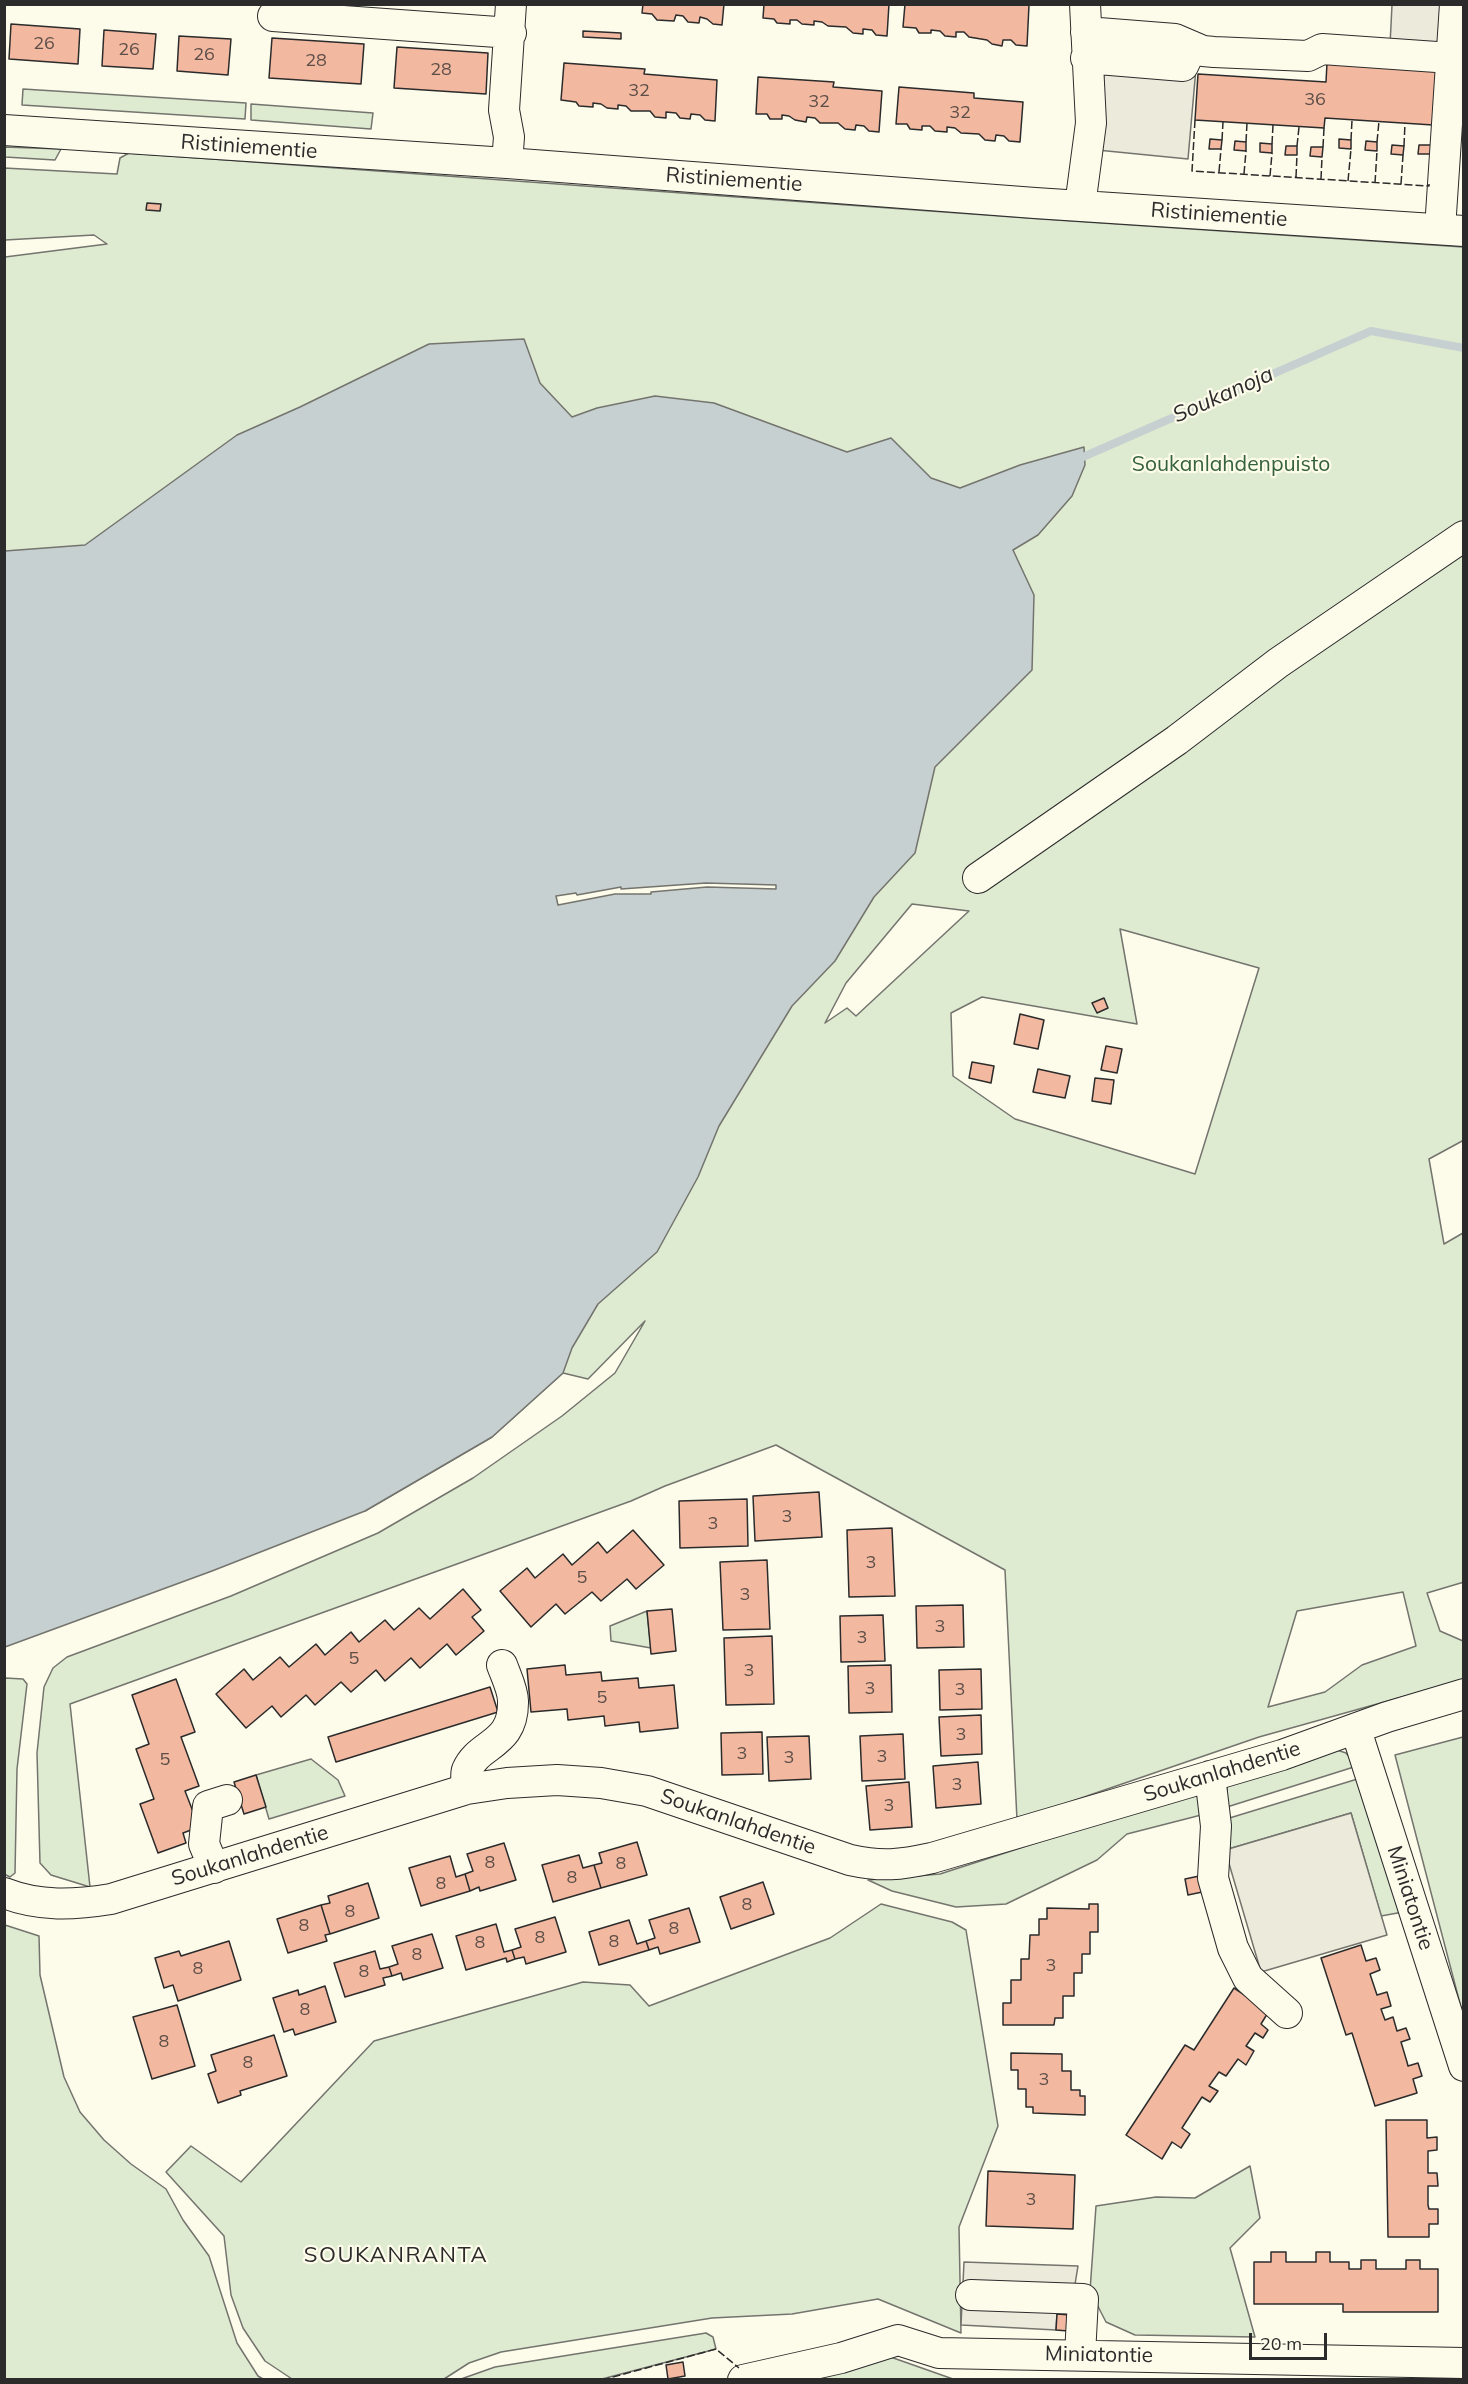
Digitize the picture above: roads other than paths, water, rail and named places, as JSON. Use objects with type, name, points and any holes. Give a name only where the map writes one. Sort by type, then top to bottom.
[{"type":"street","points":[[508,150],[518,106],[534,4]]},
{"type":"street","points":[[1452,230],[1454,150],[1451,58],[1455,4]]},
{"type":"street","points":[[273,16],[511,19],[504,110],[508,150]]},
{"type":"street","points":[[1080,206],[1091,123],[1086,31],[1183,66],[1192,47],[1214,52],[1308,56],[1322,49],[1451,58]]},
{"type":"street","name":"Ristiniementie","points":[[4,130],[508,150],[1080,206],[1452,230]]},
{"type":"street","points":[[978,878],[1177,740],[1278,663],[1464,536]]},
{"type":"street","points":[[467,1789],[467,1771],[479,1755],[505,1733],[512,1716],[513,1700],[502,1665]]},
{"type":"street","name":"Soukanlahdentie","points":[[4,1893],[35,1902],[77,1904],[111,1899],[467,1789],[507,1783],[557,1780],[601,1783],[647,1791],[817,1850],[874,1866],[901,1864],[932,1858],[1282,1755],[1387,1717],[1464,1694]]},
{"type":"street","name":"Miniatontie","points":[[1356,1730],[1464,2066]]},
{"type":"street","points":[[1210,1776],[1216,1826],[1213,1878],[1233,1948],[1248,1977],[1287,2013]]},
{"type":"street","points":[[214,1868],[204,1844],[208,1806],[227,1800]]},
{"type":"street","points":[[971,2295],[1083,2299],[1075,2363]]},
{"type":"street","name":"Miniatontie","points":[[742,2379],[841,2358],[898,2340],[939,2353],[1075,2363],[1464,2363]]},
{"type":"waterway","name":"Soukanoja","points":[[1076,460],[1371,331],[1464,348]]},
{"type":"district","name":"SOUKANRANTA","points":[[396,2255]]},
{"type":"park label","name":"Soukanlahdenpuisto","points":[[1231,465]]}]
